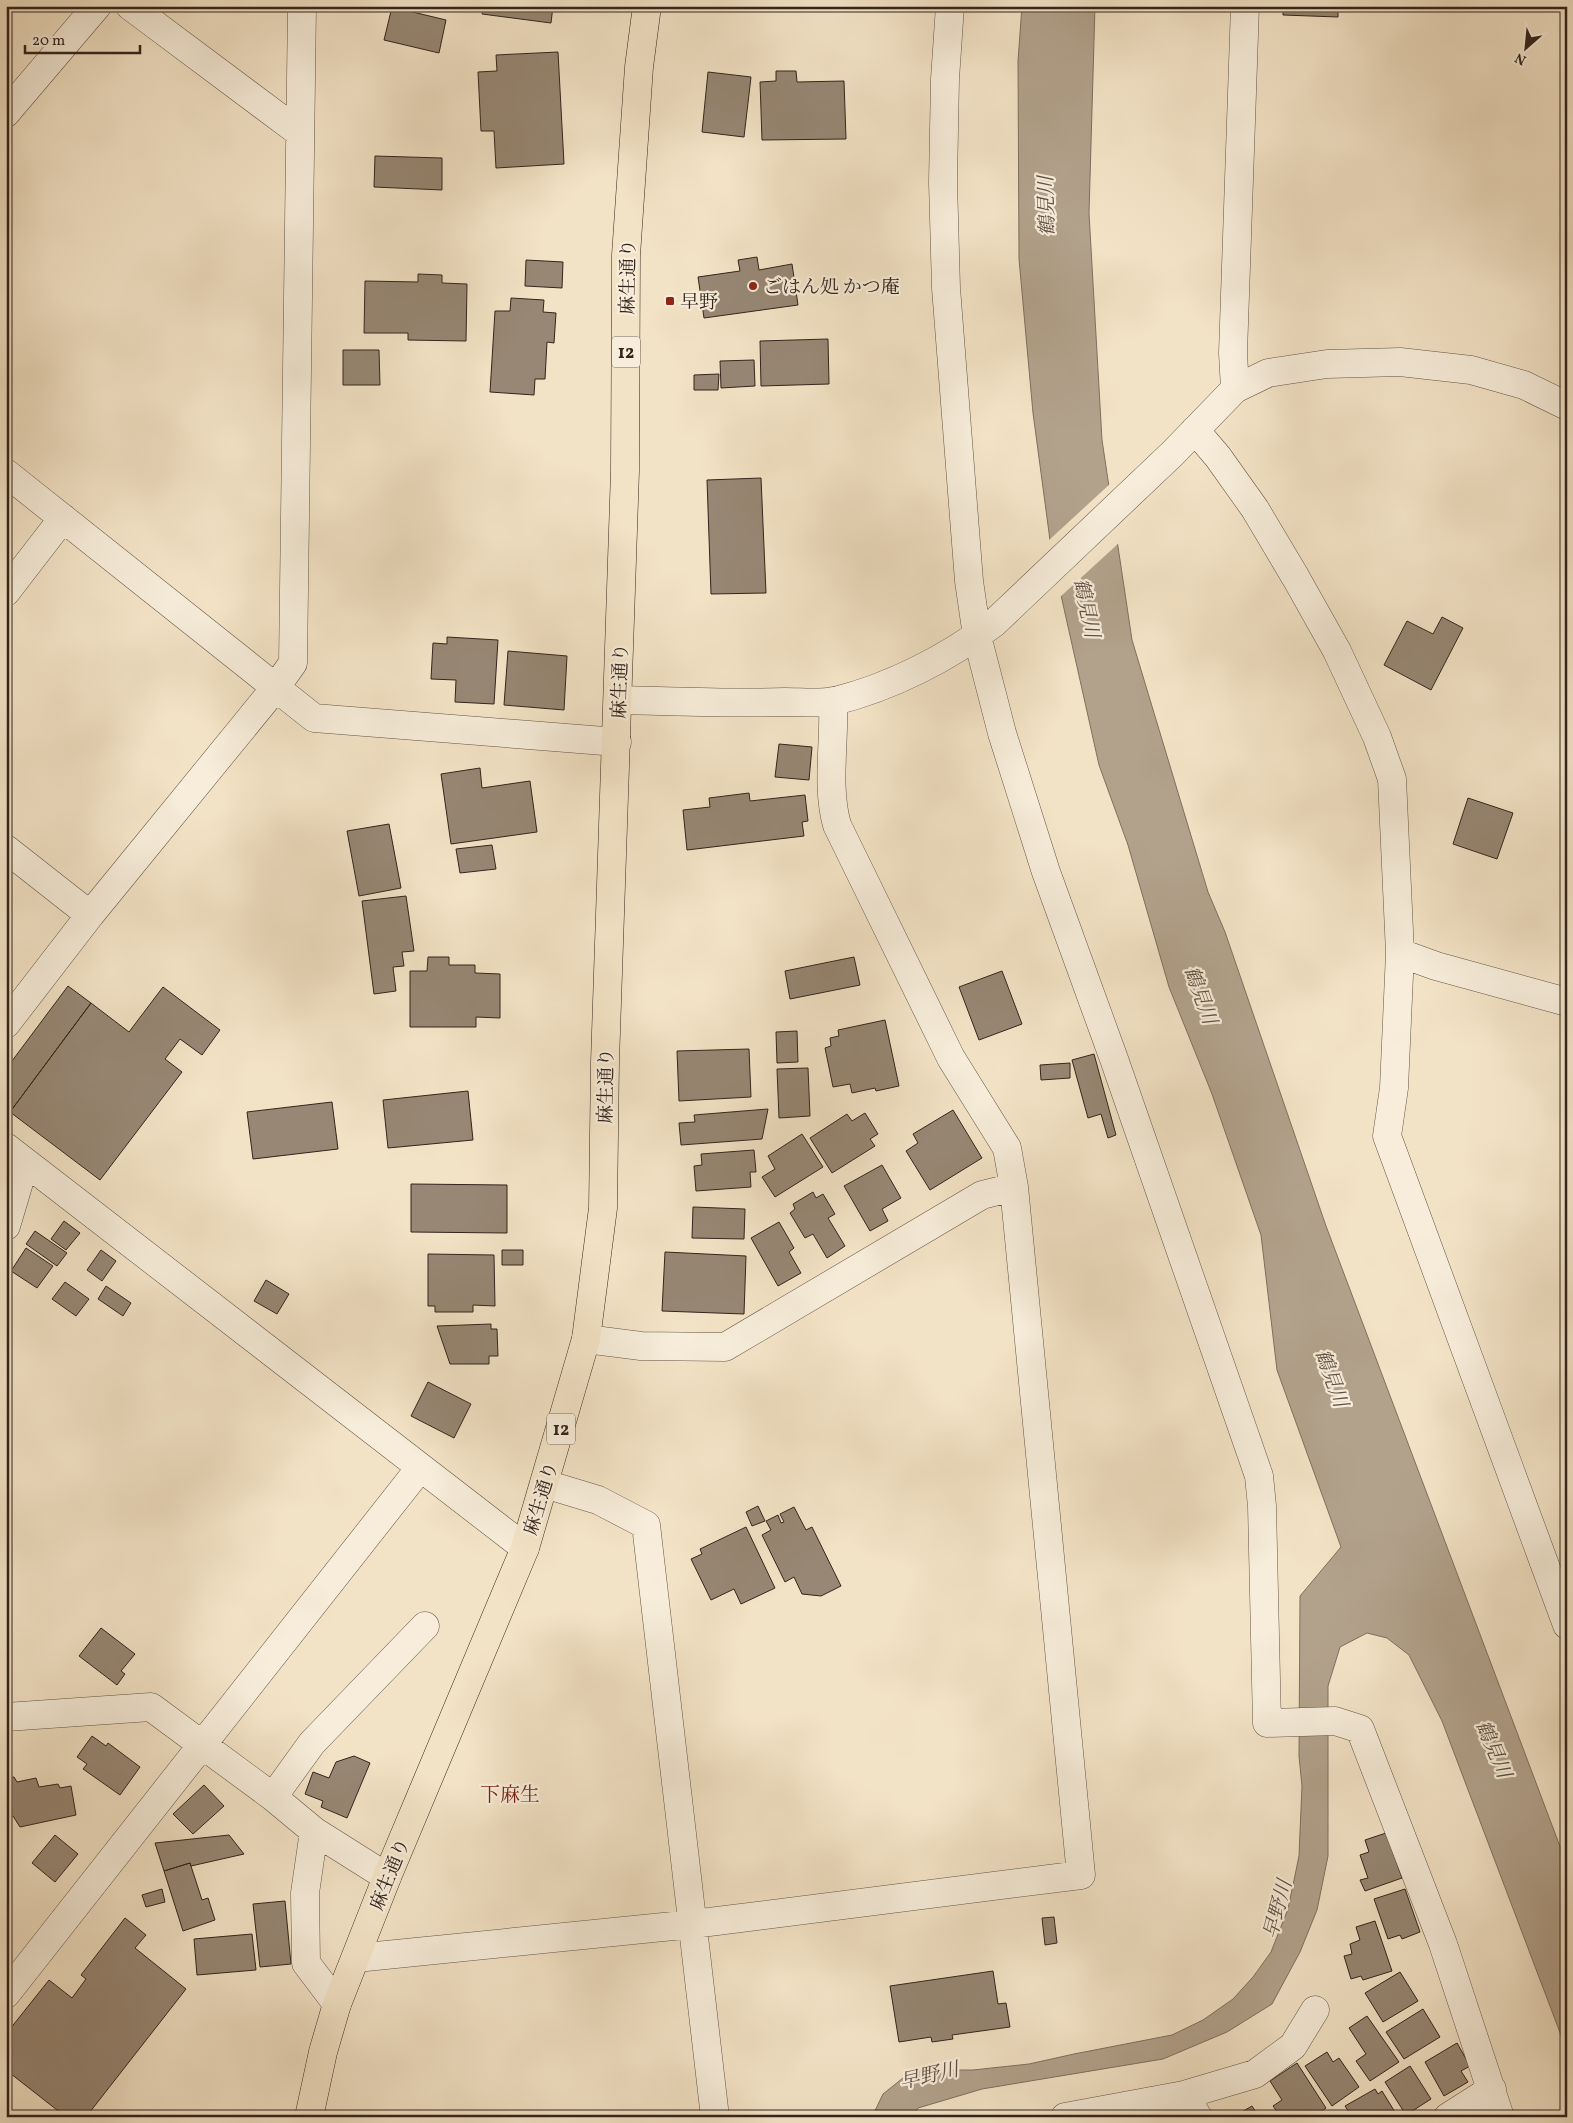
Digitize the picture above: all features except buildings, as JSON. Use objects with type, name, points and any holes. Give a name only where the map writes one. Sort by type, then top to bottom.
[{"type":"main road","name":"麻生通り","points":[[309,2117],[323,2052],[337,2004],[387,1877],[525,1548],[586,1339],[603,1208],[605,1062],[626,452],[626,255],[640,67],[647,6]]},
{"type":"street","points":[[6,113],[97,6]]},
{"type":"street","points":[[130,6],[300,133]]},
{"type":"street","points":[[6,1024],[90,914],[276,687],[293,662],[302,6]]},
{"type":"street","points":[[950,6],[945,78],[943,182],[946,288],[968,581],[985,629],[1002,733],[1046,872],[1114,1059],[1259,1476],[1262,1506],[1267,1723],[1334,1721],[1360,1729],[1443,1944],[1500,2117]]},
{"type":"street","points":[[1235,389],[1233,353],[1245,6]]},
{"type":"street","points":[[618,700],[747,703],[833,701],[899,679],[932,663],[985,629],[1173,453],[1235,389],[1268,373],[1327,364],[1400,362],[1471,370],[1524,385],[1567,406]]},
{"type":"street","points":[[1195,430],[1218,457],[1255,509],[1296,578],[1337,651],[1377,736],[1392,779],[1400,953],[1394,1088],[1387,1136],[1567,1625]]},
{"type":"street","points":[[6,474],[314,718],[617,742]]},
{"type":"street","points":[[6,592],[63,518]]},
{"type":"street","points":[[356,1958],[693,1924],[1081,1875],[1014,1187],[1007,1148],[951,1058],[837,825],[832,805],[835,730],[833,701]]},
{"type":"street","points":[[6,849],[90,914]]},
{"type":"street","points":[[1400,953],[1436,966],[1567,1002]]},
{"type":"street","points":[[6,1226],[16,1155],[525,1548]]},
{"type":"street","points":[[586,1339],[641,1346],[724,1347],[982,1195],[1014,1187]]},
{"type":"street","points":[[6,1994],[420,1468]]},
{"type":"street","points":[[545,1484],[598,1500],[646,1525],[715,2117]]},
{"type":"street","points":[[273,1797],[312,1743],[425,1626]]},
{"type":"street","points":[[6,1717],[151,1707],[273,1797],[314,1831],[387,1877]]},
{"type":"street","points":[[314,1831],[305,1893],[306,1963],[337,2004]]},
{"type":"street","points":[[1065,2117],[1191,2106],[1256,2074],[1293,2046],[1315,2010]]},
{"type":"street","points":[[1448,2117],[1492,2089]]},
{"type":"water","points":[[1022,6],[1095,6],[1089,213],[1102,440],[1132,640],[1208,892],[1225,932],[1326,1226],[1567,1865],[1567,2051],[1442,1721],[1409,1655],[1387,1638],[1367,1633],[1340,1647],[1328,1686],[1328,1856],[1317,1910],[1300,1952],[1272,2004],[1227,2032],[1163,2059],[982,2089],[918,2108],[912,2117],[872,2117],[883,2094],[913,2070],[973,2070],[1029,2064],[1172,2035],[1203,2020],[1233,1999],[1253,1977],[1271,1952],[1288,1909],[1299,1856],[1302,1786],[1299,1756],[1300,1596],[1341,1547],[1277,1370],[1261,1235],[1212,1094],[1169,987],[1128,845],[1099,765],[1052,555],[1033,413],[1019,259],[1018,61]]},
{"type":"pier","points":[[1111,483],[1120,542],[1059,598],[1048,541]]},
{"type":"place","name":"ごはん処 かつ庵","points":[[753,286]]},
{"type":"place","name":"早野","points":[[670,301]]},
{"type":"district","name":"下麻生","points":[[510,1794]]},
{"type":"water label","name":"鶴見川","points":[[1046,206]]},
{"type":"water label","name":"鶴見川","points":[[1087,608]]},
{"type":"water label","name":"鶴見川","points":[[1201,995]]},
{"type":"water label","name":"鶴見川","points":[[1332,1378]]},
{"type":"water label","name":"鶴見川","points":[[1494,1749]]},
{"type":"water label","name":"早野川","points":[[1277,1909]]},
{"type":"water label","name":"早野川","points":[[929,2075]]}]
